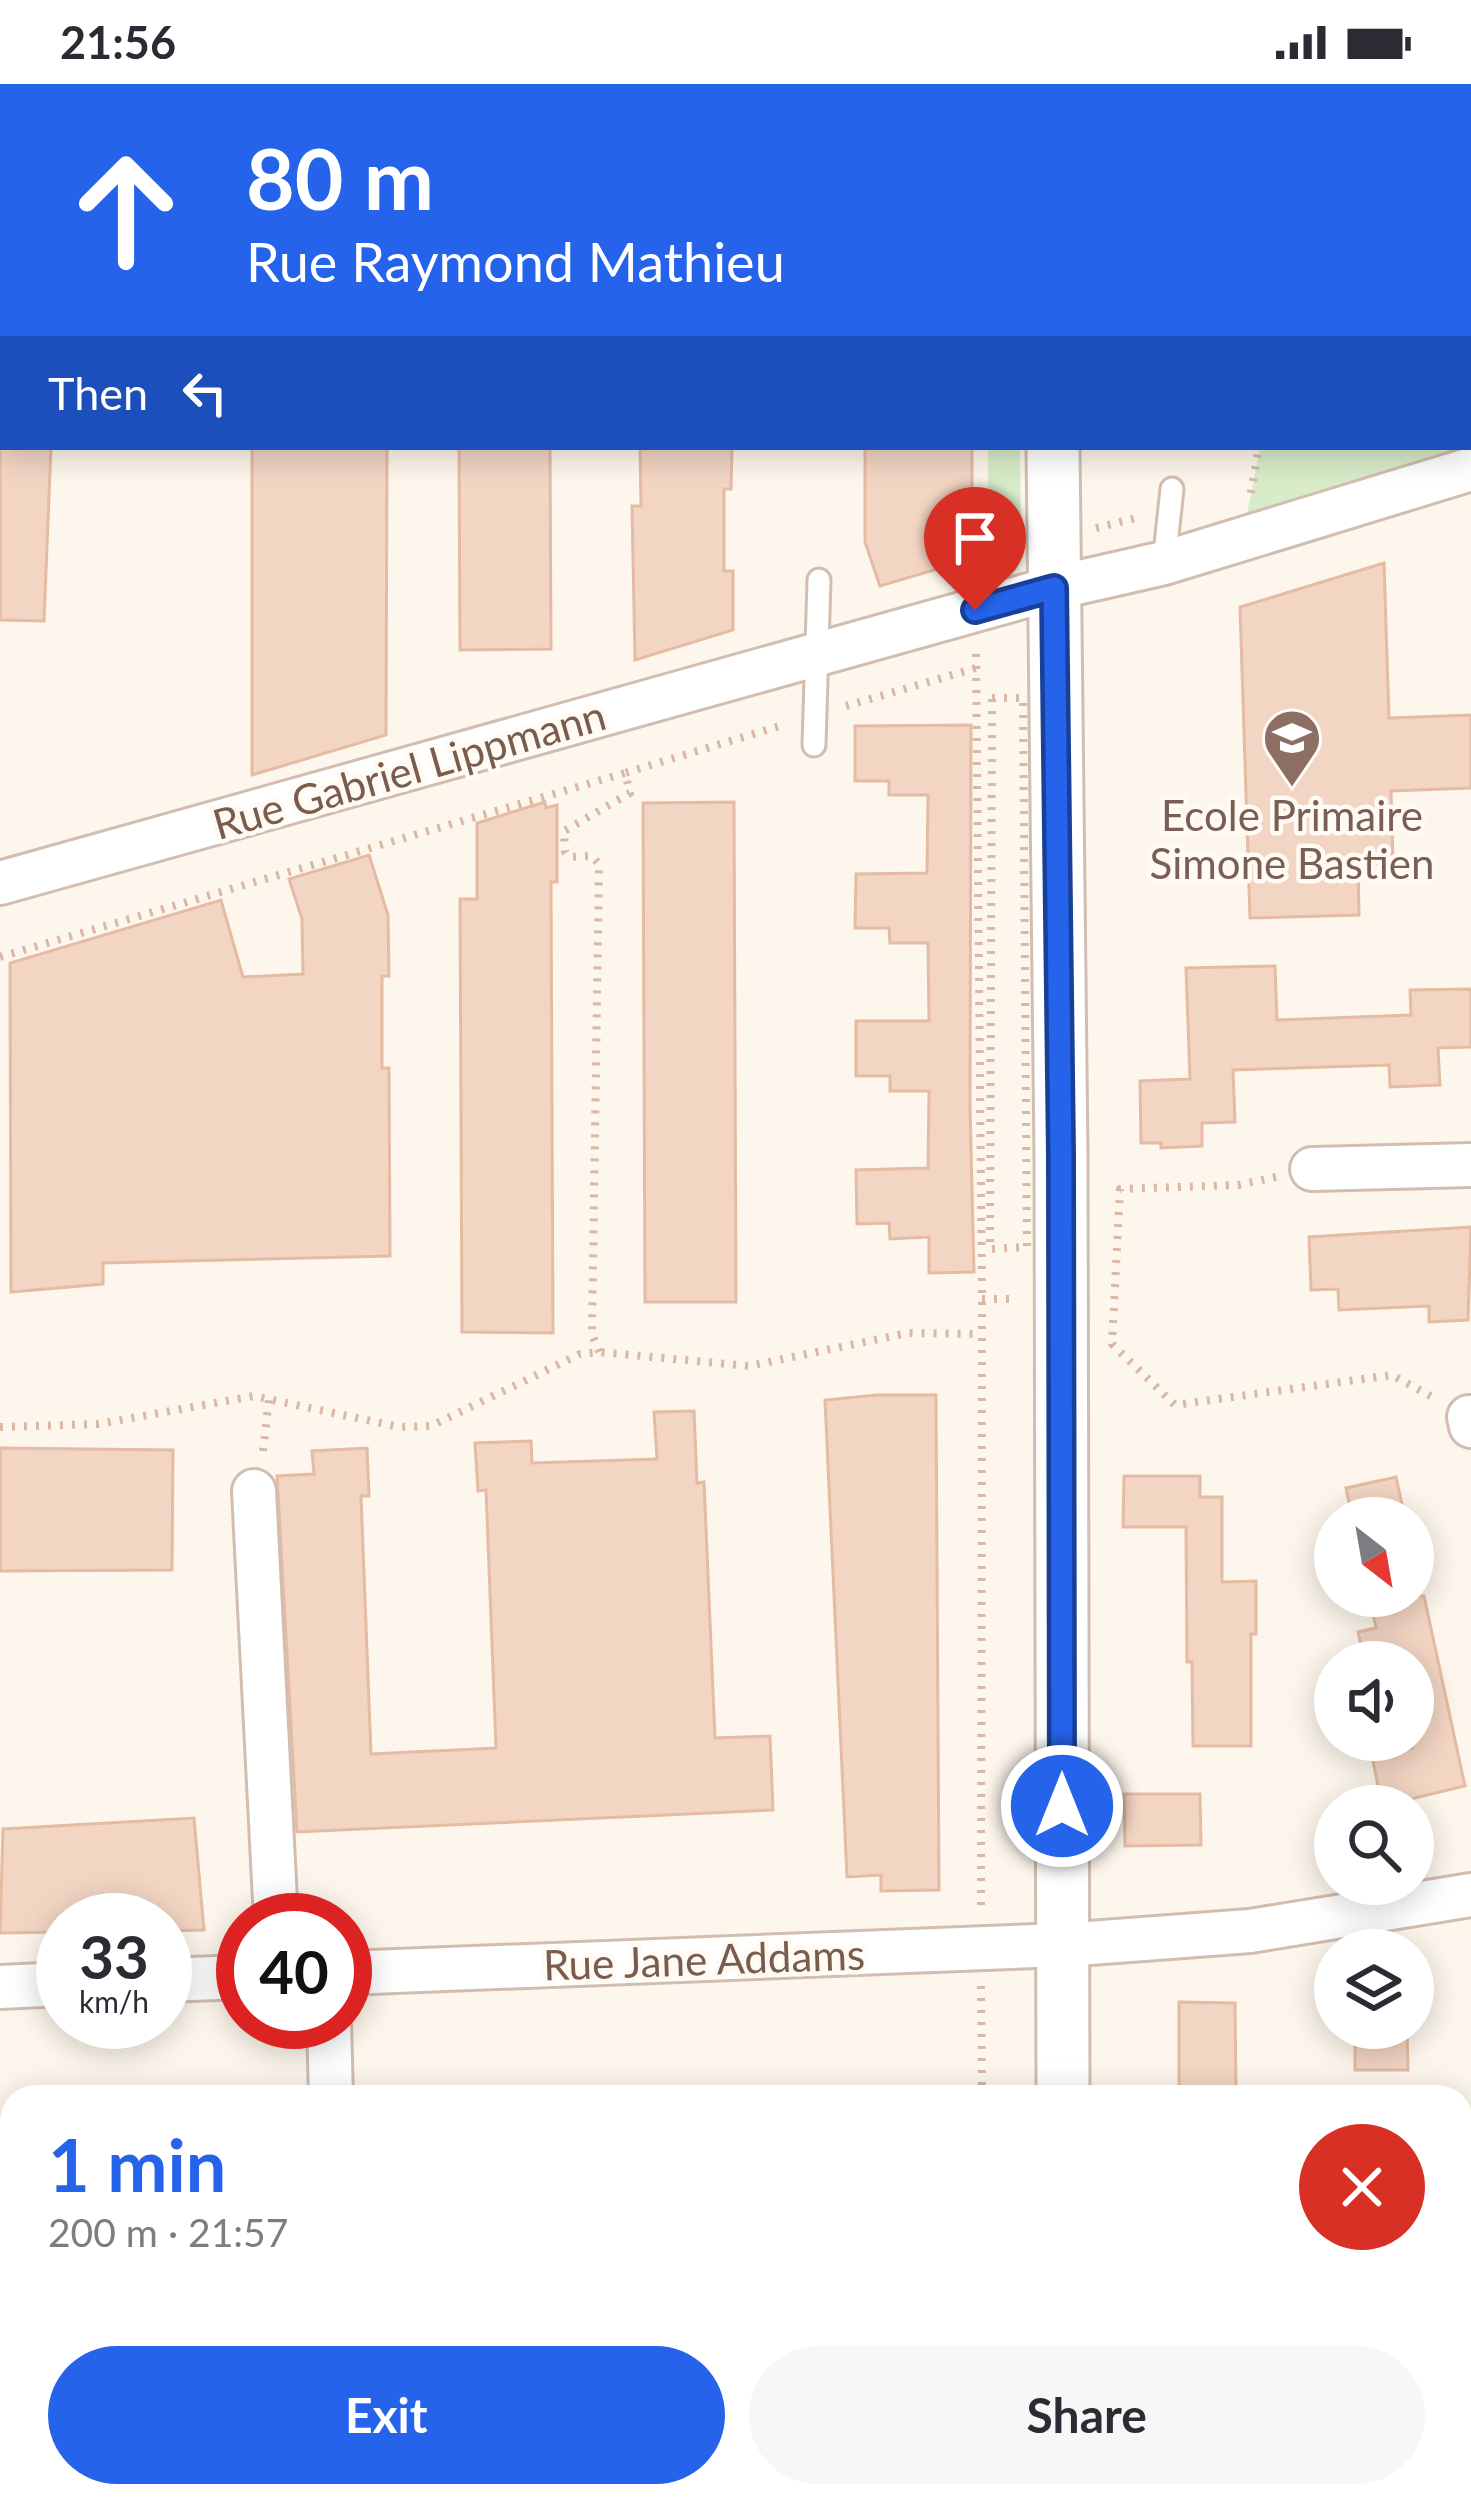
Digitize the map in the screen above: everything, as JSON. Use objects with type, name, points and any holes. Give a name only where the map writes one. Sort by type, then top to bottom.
[{"type":"street","points":[[1053,450],[1063,2085]]},
{"type":"street","name":"Rue Gabriel Lippmann","points":[[0,883],[975,610],[1054,563],[1164,563],[1471,469]]},
{"type":"street","points":[[1312,1169],[1471,1165]]},
{"type":"street","points":[[254,1491],[275,1893]]},
{"type":"street","name":"Rue Jane Addams","points":[[372,1972],[1063,1945],[1250,1930],[1471,1895]]},
{"type":"street","points":[[0,1987],[36,1985]]},
{"type":"street","points":[[330,2049],[331,2085]]},
{"type":"lane","points":[[1164,563],[1171,499]]},
{"type":"lane","points":[[814,745],[819,580]]},
{"type":"path","points":[[1054,563],[1171,499],[1271,484]]},
{"type":"path","points":[[975,610],[982,2085]]},
{"type":"path","points":[[0,957],[976,668]]},
{"type":"path","points":[[599,1352],[592,1334],[599,864],[592,856],[569,856],[564,831],[630,793],[625,773]]},
{"type":"path","points":[[1312,1169],[1238,1185],[1120,1189],[1112,1344],[1174,1405],[1392,1376],[1470,1422]]},
{"type":"path","points":[[0,1427],[98,1424],[254,1396],[399,1427],[431,1426],[580,1354],[749,1366],[908,1334],[981,1334]]},
{"type":"path","points":[[254,1491],[269,1399]]},
{"type":"green space","points":[[988,450],[1020,450],[1021,553],[1011,576],[988,587]]},
{"type":"green space","points":[[1259,450],[1471,450],[1471,468],[1242,540]]},
{"type":"building","points":[[0,450],[51,450],[44,621],[0,620]]},
{"type":"building","points":[[252,450],[387,450],[386,735],[252,775]]},
{"type":"building","points":[[459,450],[550,450],[551,649],[460,650]]},
{"type":"building","points":[[640,450],[732,450],[731,489],[724,489],[724,571],[733,571],[733,630],[635,660],[632,506],[641,506]]},
{"type":"building","points":[[865,450],[972,450],[972,559],[880,586],[865,542]]},
{"type":"building","points":[[1384,563],[1389,718],[1471,715],[1471,788],[1391,791],[1393,863],[1358,864],[1359,915],[1250,918],[1240,607]]},
{"type":"building","points":[[971,725],[974,1272],[929,1273],[929,1237],[890,1239],[889,1223],[857,1224],[856,1170],[928,1168],[929,1091],[890,1091],[890,1076],[856,1076],[856,1021],[929,1021],[928,943],[890,943],[889,928],[855,928],[856,874],[927,873],[928,795],[889,795],[889,781],[855,781],[855,726]]},
{"type":"building","points":[[545,802],[546,808],[557,805],[557,882],[551,882],[553,1333],[462,1332],[460,899],[477,899],[477,823]]},
{"type":"building","points":[[734,802],[736,1302],[645,1302],[643,803]]},
{"type":"building","points":[[369,855],[388,915],[389,976],[382,976],[382,1068],[389,1068],[390,1256],[103,1263],[103,1284],[11,1292],[10,963],[221,900],[243,977],[303,974],[302,919],[289,879]]},
{"type":"building","points":[[1275,966],[1277,1020],[1411,1015],[1410,990],[1471,989],[1471,1047],[1438,1048],[1440,1085],[1390,1087],[1389,1065],[1233,1070],[1235,1122],[1202,1123],[1202,1146],[1161,1148],[1161,1143],[1141,1143],[1140,1081],[1190,1079],[1186,968]]},
{"type":"building","points":[[1471,1227],[1468,1320],[1429,1322],[1429,1306],[1339,1310],[1338,1289],[1311,1290],[1309,1237]]},
{"type":"building","points":[[936,1395],[939,1890],[881,1891],[881,1875],[847,1877],[825,1400]]},
{"type":"building","points":[[694,1411],[697,1483],[704,1482],[715,1738],[770,1736],[773,1810],[297,1832],[277,1476],[314,1474],[312,1451],[367,1448],[369,1496],[361,1496],[371,1754],[496,1748],[486,1490],[478,1491],[475,1443],[531,1441],[532,1463],[657,1459],[654,1412]]},
{"type":"building","points":[[0,1448],[173,1450],[172,1570],[0,1571]]},
{"type":"building","points":[[1124,1476],[1200,1476],[1200,1497],[1222,1497],[1222,1582],[1256,1581],[1251,1746],[1193,1746],[1186,1527],[1123,1527]]},
{"type":"building","points":[[1396,1477],[1400,1497],[1348,1497],[1346,1488]]},
{"type":"building","points":[[1374,1617],[1429,1617],[1434,1641],[1360,1641],[1358,1632],[1376,1628]]},
{"type":"building","points":[[1434,1642],[1465,1786],[1434,1793],[1434,1785],[1378,1785],[1373,1761],[1434,1761]]},
{"type":"building","points":[[1124,1794],[1200,1794],[1201,1845],[1125,1846]]},
{"type":"building","points":[[194,1818],[204,1930],[192,1930],[192,1893],[36,1893],[36,1932],[0,1933],[3,1829]]},
{"type":"building","points":[[1179,2002],[1235,2003],[1236,2085],[1179,2085]]},
{"type":"building","points":[[1355,2049],[1408,2049],[1408,2070],[1355,2070]]},
{"type":"place","name":"Ecole Primaire Simone Bastien","points":[[1292,789]]},
{"type":"route","points":[[975,610],[1054,588],[1062,1806]]}]
